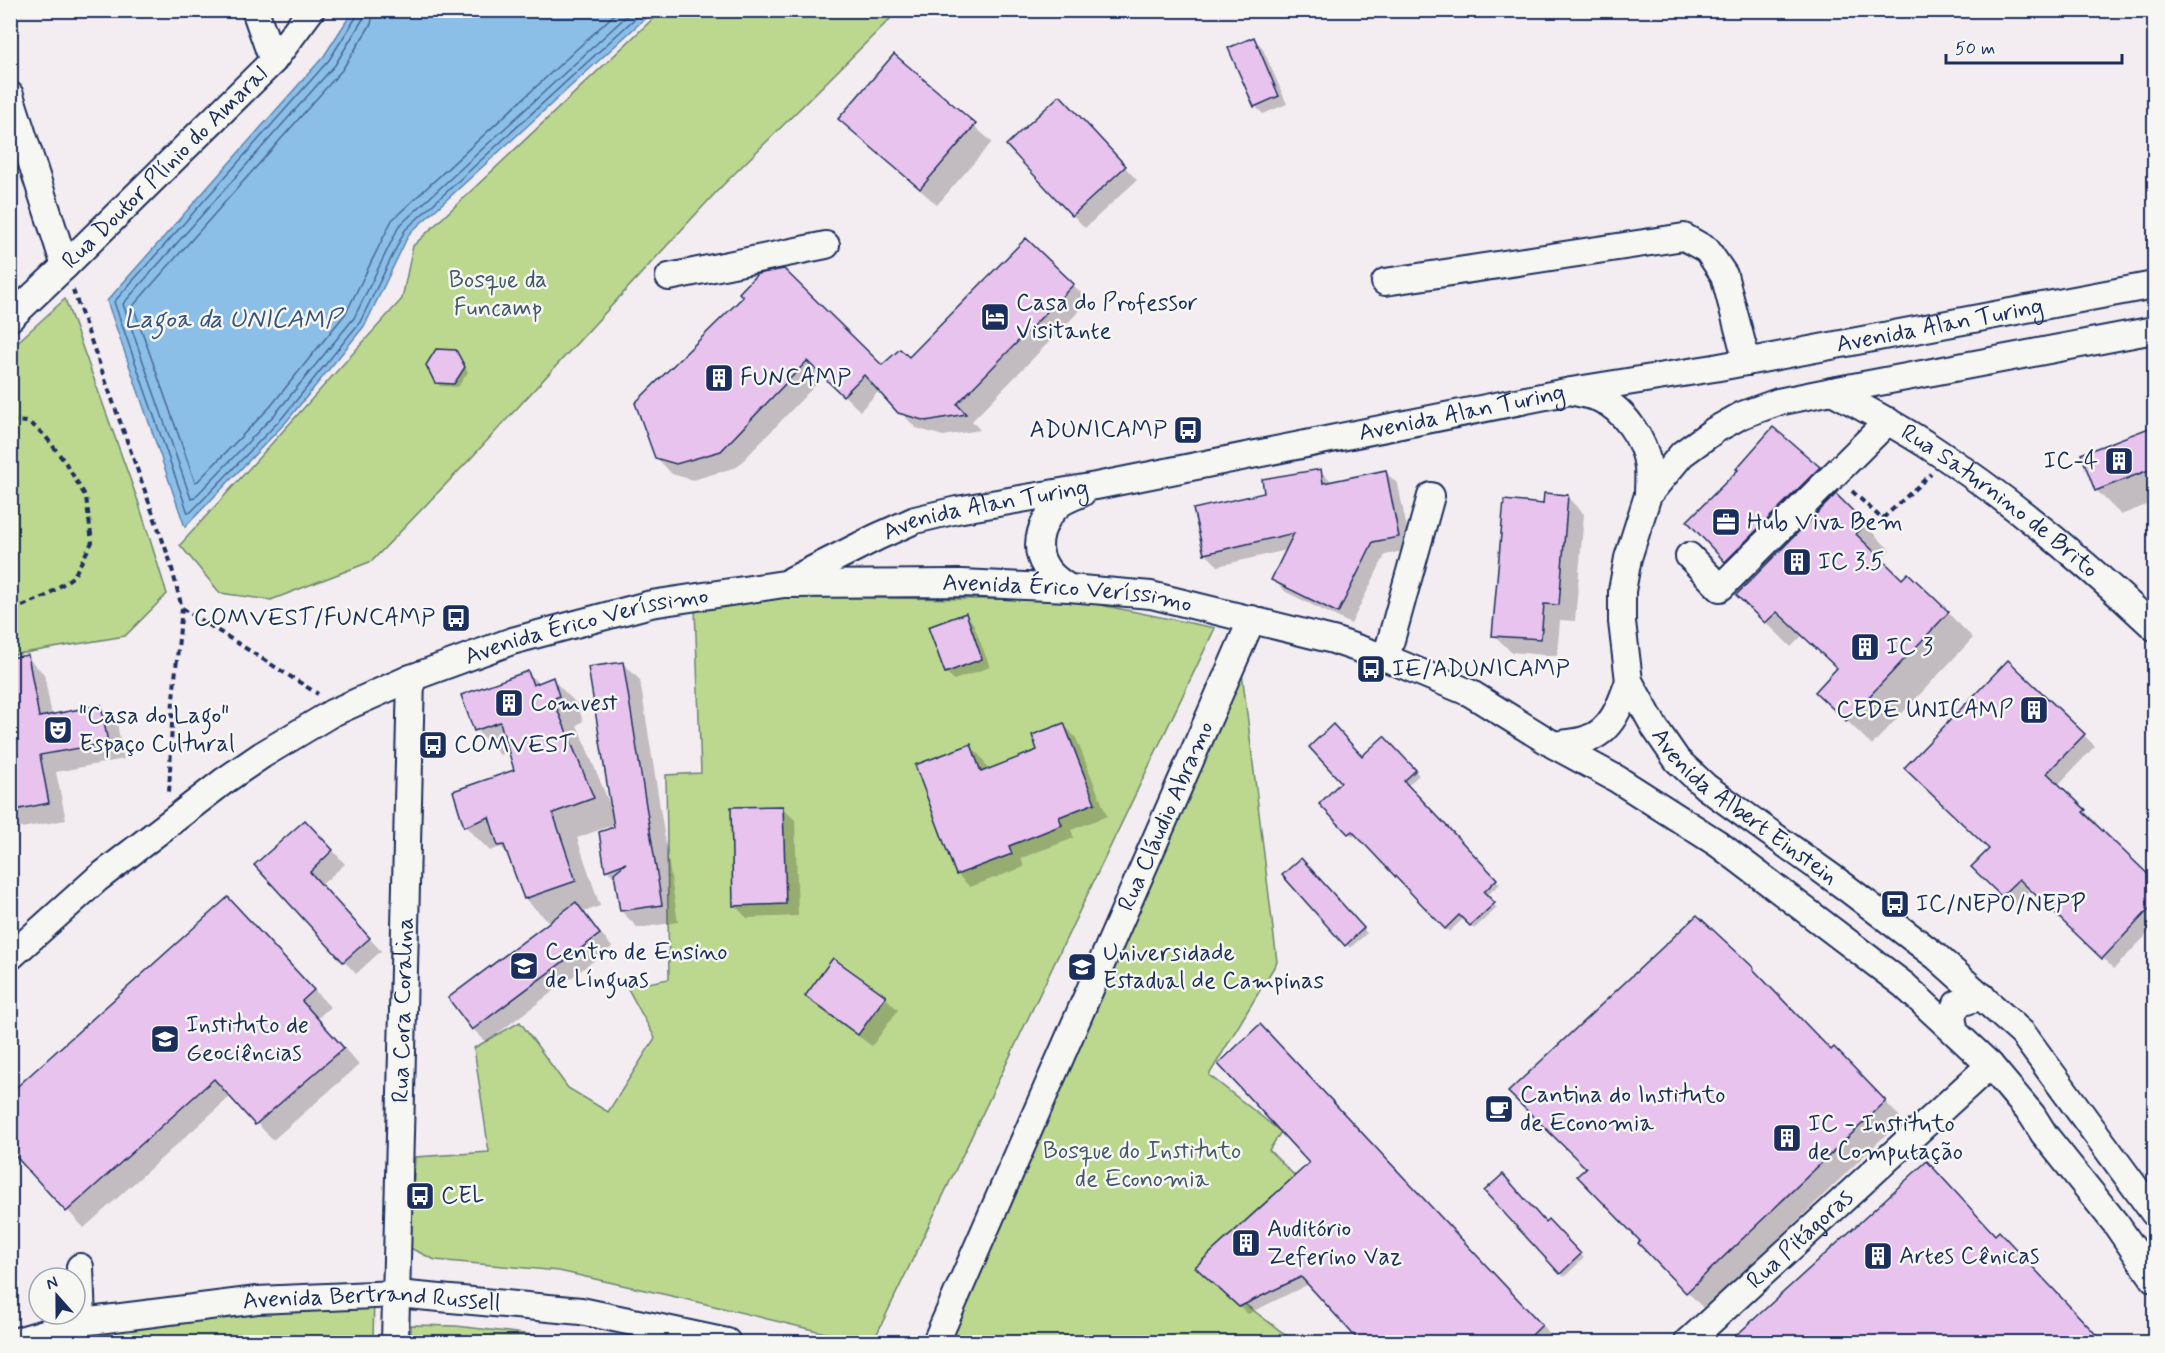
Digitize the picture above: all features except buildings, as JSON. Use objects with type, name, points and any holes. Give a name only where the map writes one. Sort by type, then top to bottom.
[{"type":"street","points":[[255,10],[273,61]]},
{"type":"street","name":"Rua Doutor Plínio do Amaral","points":[[10,318],[273,61],[310,10]]},
{"type":"street","points":[[10,96],[65,266]]},
{"type":"street","points":[[1385,282],[1684,237],[1707,250],[1724,275],[1747,362]]},
{"type":"street","points":[[669,277],[826,245]]},
{"type":"street","name":"Avenida Alan Turing","points":[[784,584],[915,520],[957,510],[1096,486],[1571,392],[1747,362],[2154,285]]},
{"type":"street","name":"Avenida Alan Turing","points":[[1832,391],[2154,330]]},
{"type":"street","name":"Rua Saturnino de Brito","points":[[1832,391],[1888,421],[2006,502],[2109,584],[2154,627]]},
{"type":"street","name":"Avenida Albert Einstein","points":[[1832,391],[1778,402],[1742,415],[1715,430],[1682,454],[1648,495],[1628,558],[1622,591],[1622,622],[1629,681],[1655,728],[1677,760],[1706,787],[1745,813],[1937,957],[2023,1034],[2154,1213]]},
{"type":"street","points":[[1571,392],[1598,398],[1617,410],[1631,425],[1643,447],[1648,465],[1648,495]]},
{"type":"street","points":[[1689,556],[1720,588],[1888,421]]},
{"type":"street","points":[[1069,588],[1054,578],[1044,566],[1038,548],[1040,532],[1049,515],[1061,503],[1096,486]]},
{"type":"street","points":[[1386,658],[1431,496]]},
{"type":"street","name":"Avenida Érico Veríssimo","points":[[10,957],[92,883],[262,755],[332,713],[411,678],[512,640],[640,607],[784,584],[962,582],[1069,588],[1151,595],[1252,619]]},
{"type":"street","name":"Avenida Albert Einstein","points":[[1252,619],[1333,640],[1386,658],[1470,693],[1554,745],[1617,779],[1717,843],[1904,985],[1990,1065],[2032,1115],[2044,1134],[2116,1224],[2154,1279]]},
{"type":"street","name":"Rua Cláudio Abramo","points":[[936,1342],[1252,619]]},
{"type":"street","name":"Rua Cora Coralina","points":[[395,1342],[411,678]]},
{"type":"street","points":[[1554,745],[1588,739],[1604,729],[1619,710],[1629,681]]},
{"type":"street","points":[[1717,843],[1716,831],[1722,820],[1732,814],[1745,813]]},
{"type":"street","points":[[1955,1032],[1952,1017],[1957,1004],[1982,996]]},
{"type":"street","name":"Rua Pitágoras","points":[[1688,1342],[1990,1065]]},
{"type":"street","points":[[2032,1115],[2056,1108],[2060,1098],[2060,1083]]},
{"type":"street","name":"Avenida Bertrand Russell","points":[[87,1321],[257,1300],[397,1294],[581,1311],[727,1342]]},
{"type":"street","name":"Avenida Bertrand Russell","points":[[14,1342],[68,1326]]},
{"type":"path","points":[[65,266],[170,561],[182,608],[173,699],[166,826]]},
{"type":"path","points":[[10,421],[27,422],[34,426],[46,437],[65,462],[86,497],[92,542],[74,576],[46,596],[10,611]]},
{"type":"path","points":[[1834,475],[1882,519],[1946,459]]},
{"type":"path","points":[[182,608],[325,699]]},
{"type":"green space","name":"Bosque da Funcamp","points":[[661,11],[898,11],[720,188],[473,456],[372,561],[271,600],[220,593],[180,545],[402,299],[413,246]]},
{"type":"green space","points":[[65,299],[138,501],[167,594],[125,636],[11,655],[11,348]]},
{"type":"green space","points":[[792,597],[1076,600],[1215,628],[873,1342],[863,1342],[559,1271],[435,1260],[410,1248],[415,1157],[489,1152],[474,1048],[520,1022],[568,1088],[608,1112],[655,1038],[627,987],[669,979],[666,775],[701,773],[695,608]]},
{"type":"green space","name":"Bosque do Instituto de Economia","points":[[1241,664],[1277,962],[1209,1075],[1281,1132],[1269,1150],[1295,1176],[1196,1267],[1295,1342],[942,1342]]},
{"type":"green space","points":[[374,1295],[373,1342],[14,1342]]},
{"type":"green space","points":[[411,1325],[456,1326],[594,1342],[411,1342]]},
{"type":"water","name":"Lagoa da UNICAMP","points":[[353,11],[653,11],[409,234],[365,325],[286,422],[185,527],[107,301],[324,56]]},
{"type":"place","name":"Casa do Professor Visitante","points":[[995,317]]},
{"type":"place","name":"FUNCAMP","points":[[719,378]]},
{"type":"place","name":"ADUNICAMP","points":[[1188,430]]},
{"type":"place","name":"IC-4","points":[[2119,461]]},
{"type":"place","name":"Hub Viva Bem","points":[[1726,522]]},
{"type":"place","name":"IC 3.5","points":[[1797,562]]},
{"type":"place","name":"COMVEST/FUNCAMP","points":[[456,618]]},
{"type":"place","name":"IC 3","points":[[1865,647]]},
{"type":"place","name":"IE/ADUNICAMP","points":[[1371,669]]},
{"type":"place","name":"Comvest","points":[[509,703]]},
{"type":"place","name":"CEDE UNICAMP","points":[[2034,710]]},
{"type":"place","name":"\"Casa do Lago\" Espaço Cultural","points":[[58,730]]},
{"type":"place","name":"COMVEST","points":[[433,745]]},
{"type":"place","name":"IC/NEPO/NEPP","points":[[1895,904]]},
{"type":"place","name":"Centro de Ensino de Línguas","points":[[524,966]]},
{"type":"place","name":"Universidade Estadual de Campinas","points":[[1082,967]]},
{"type":"place","name":"Instituto de Geociências","points":[[165,1039]]},
{"type":"place","name":"Cantina do Instituto de Economia","points":[[1499,1109]]},
{"type":"place","name":"IC - Instituto de Computação","points":[[1787,1138]]},
{"type":"place","name":"CEL","points":[[420,1196]]},
{"type":"place","name":"Auditório Zeferino Vaz","points":[[1246,1243]]},
{"type":"place","name":"Artes Cênicas","points":[[1878,1256]]}]
